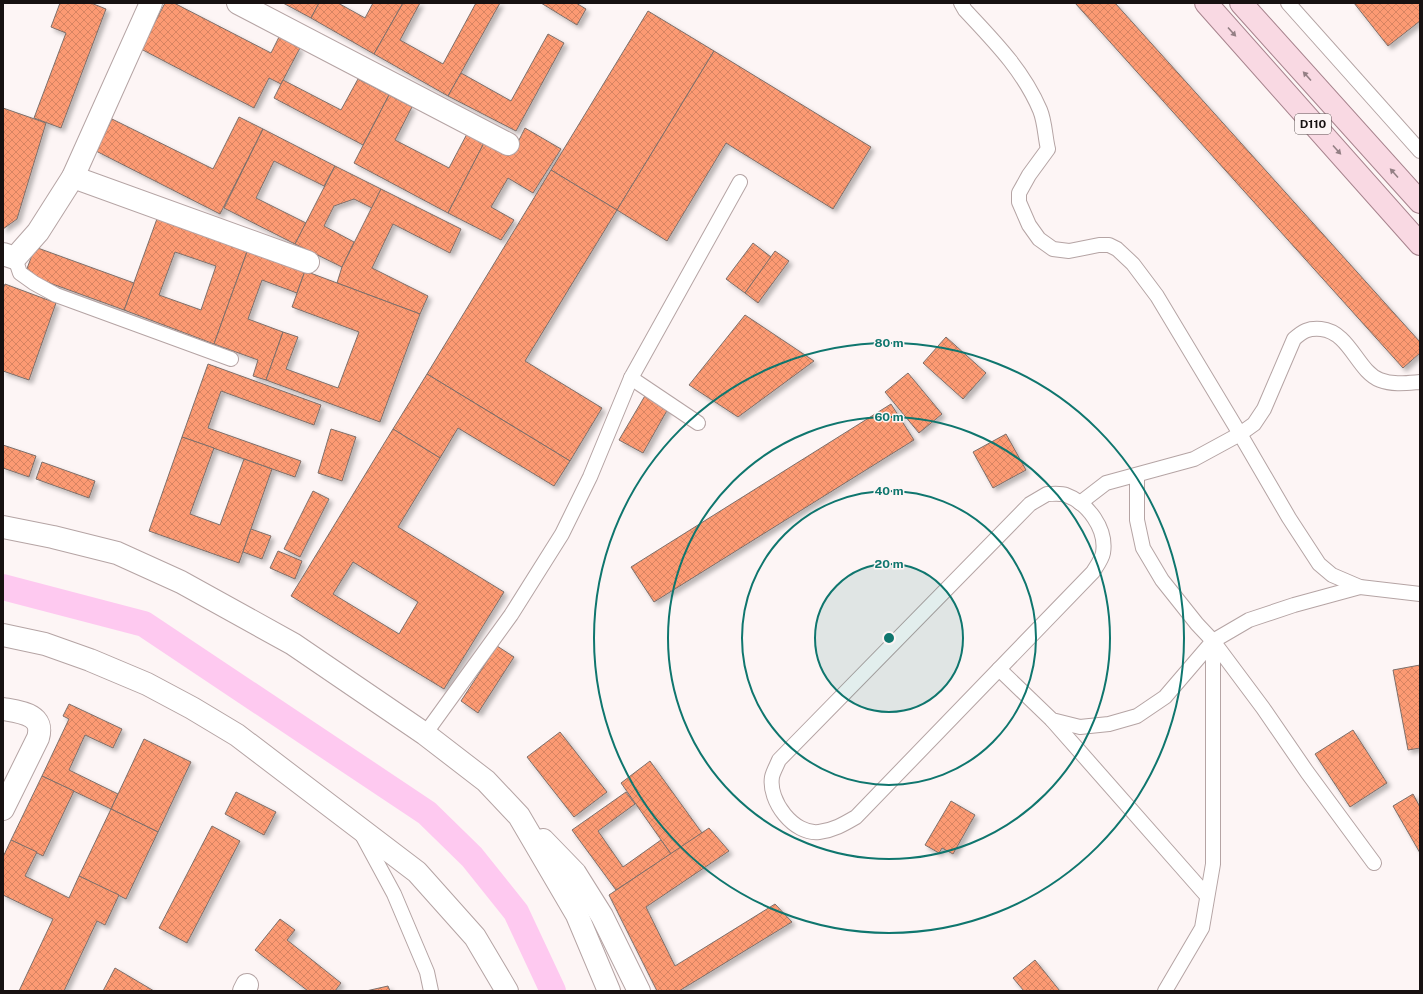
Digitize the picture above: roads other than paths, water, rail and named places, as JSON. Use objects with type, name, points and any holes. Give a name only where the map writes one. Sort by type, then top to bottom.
[{"type":"main road","name":"D110","points":[[1206,3],[1420,244]]},
{"type":"main road","name":"D110","points":[[1241,3],[1420,202]]},
{"type":"street","points":[[238,3],[508,144]]},
{"type":"street","points":[[9,256],[38,232],[73,177],[146,5]]},
{"type":"street","points":[[73,177],[308,262]]},
{"type":"street","points":[[3,527],[53,537],[117,553],[181,582],[293,644],[425,734],[486,781],[575,873],[602,916],[639,991]]},
{"type":"street","points":[[3,635],[45,644],[90,660],[147,684],[192,708],[237,736],[417,872],[475,937],[506,991]]},
{"type":"street","points":[[3,709],[26,714],[33,718],[38,724],[40,731],[3,809]]},
{"type":"street","points":[[519,816],[577,915],[609,991]]},
{"type":"lane","points":[[961,3],[965,10],[1003,50],[1020,74],[1040,111],[1048,150],[1029,175],[1019,193],[1019,202],[1029,225],[1039,239],[1053,249],[1069,251],[1099,244],[1109,245],[1117,248],[1133,264],[1157,296],[1289,518],[1319,564],[1332,575],[1360,587],[1420,594]]},
{"type":"lane","points":[[1288,3],[1420,151]]},
{"type":"lane","points":[[425,734],[511,615],[562,534],[590,477],[631,378],[740,182]]},
{"type":"lane","points":[[9,256],[20,273],[34,283],[56,294],[231,359]]},
{"type":"lane","points":[[1080,503],[1106,483],[1194,459],[1240,434],[1254,424],[1264,409],[1294,339],[1301,333],[1312,328],[1328,330],[1342,339],[1368,370],[1380,380],[1395,383],[1420,382]]},
{"type":"lane","points":[[631,378],[698,423]]},
{"type":"lane","points":[[1137,475],[1137,520],[1143,548],[1162,580],[1197,624],[1213,641],[1374,863]]},
{"type":"lane","points":[[1047,494],[1065,494],[1080,503],[1096,518],[1102,533],[1103,554],[1093,572],[999,669],[856,817],[838,828],[818,832],[800,828],[785,816],[774,797],[772,778],[779,760],[1030,504],[1047,494]]},
{"type":"lane","points":[[1052,720],[1080,727],[1109,724],[1136,716],[1165,697],[1213,641],[1249,620],[1294,605],[1360,587]]},
{"type":"lane","points":[[1165,991],[1202,928],[1213,864],[1213,641]]},
{"type":"lane","points":[[999,669],[1052,720],[1208,896]]},
{"type":"lane","points":[[357,826],[394,894],[427,972],[431,991]]},
{"type":"waterway","points":[[3,587],[144,624],[427,813],[472,857],[516,912],[553,991]]}]
